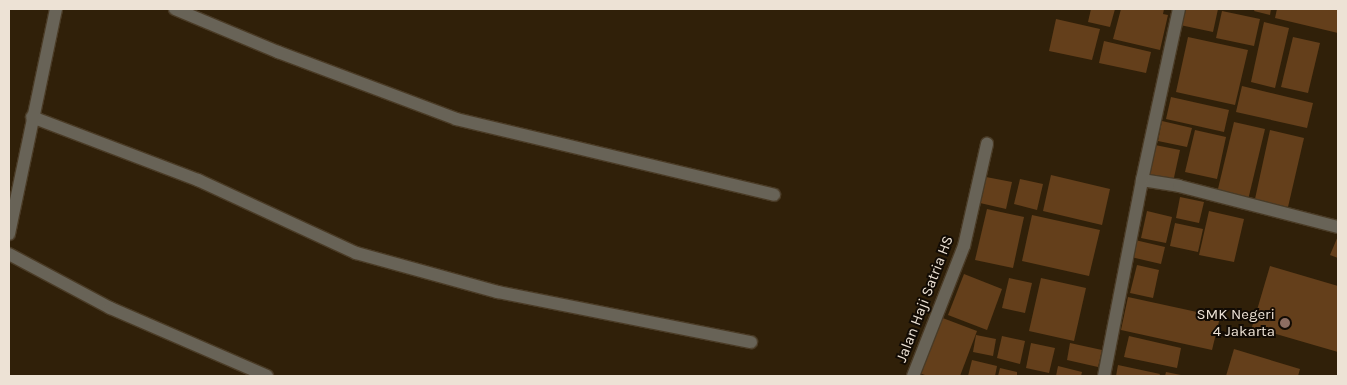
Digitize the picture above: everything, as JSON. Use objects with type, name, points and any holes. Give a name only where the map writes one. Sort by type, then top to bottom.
[{"type":"street","points":[[9,234],[56,9]]},
{"type":"street","points":[[175,9],[278,52],[456,119],[774,195]]},
{"type":"street","points":[[1104,376],[1142,180],[1179,9]]},
{"type":"street","points":[[32,117],[198,180],[356,253],[498,292],[751,342]]},
{"type":"street","name":"Jalan Haji Satria HS","points":[[914,376],[964,246],[986,144]]},
{"type":"street","points":[[1142,180],[1179,186],[1338,227]]},
{"type":"street","points":[[9,254],[110,308],[266,376]]},
{"type":"building","points":[[1091,9],[1115,9],[1110,27],[1088,22]]},
{"type":"building","points":[[1121,9],[1164,9],[1163,14],[1168,15],[1160,50],[1113,39]]},
{"type":"building","points":[[1184,9],[1218,9],[1213,32],[1180,25]]},
{"type":"building","points":[[1255,9],[1271,9],[1270,15],[1254,11]]},
{"type":"building","points":[[1277,9],[1338,9],[1338,33],[1275,18]]},
{"type":"building","points":[[1222,11],[1260,19],[1254,46],[1216,38]]},
{"type":"building","points":[[1056,19],[1100,29],[1092,60],[1049,51]]},
{"type":"building","points":[[1264,22],[1289,28],[1275,88],[1251,82]]},
{"type":"building","points":[[1188,37],[1248,50],[1235,105],[1176,92]]},
{"type":"building","points":[[1293,37],[1320,43],[1308,93],[1281,87]]},
{"type":"building","points":[[1104,41],[1151,52],[1146,73],[1099,63]]},
{"type":"building","points":[[1242,86],[1313,103],[1307,128],[1236,112]]},
{"type":"building","points":[[1171,97],[1229,110],[1224,132],[1166,119]]},
{"type":"building","points":[[1162,121],[1192,128],[1187,147],[1158,141]]},
{"type":"building","points":[[1234,122],[1265,129],[1248,200],[1217,193]]},
{"type":"building","points":[[1195,130],[1226,137],[1217,179],[1185,172]]},
{"type":"building","points":[[1270,130],[1304,138],[1288,207],[1255,199]]},
{"type":"building","points":[[1155,145],[1180,150],[1173,182],[1147,176]]},
{"type":"building","points":[[1051,175],[1110,189],[1102,225],[1043,211]]},
{"type":"building","points":[[986,177],[1012,182],[1006,209],[980,203]]},
{"type":"building","points":[[1020,179],[1043,184],[1037,210],[1014,204]]},
{"type":"building","points":[[1180,197],[1204,202],[1199,223],[1176,218]]},
{"type":"building","points":[[987,209],[1024,217],[1013,268],[975,260]]},
{"type":"building","points":[[1147,211],[1172,217],[1166,243],[1141,238]]},
{"type":"building","points":[[1209,211],[1244,219],[1234,262],[1199,255]]},
{"type":"building","points":[[1032,215],[1100,230],[1089,276],[1022,261]]},
{"type":"building","points":[[1175,223],[1203,229],[1198,252],[1170,246]]},
{"type":"building","points":[[1338,236],[1338,258],[1330,255]]},
{"type":"building","points":[[1135,240],[1165,247],[1161,264],[1131,257]]},
{"type":"building","points":[[1137,265],[1159,270],[1153,298],[1130,293]]},
{"type":"building","points":[[1270,266],[1338,286],[1338,352],[1252,327]]},
{"type":"building","points":[[964,274],[1002,289],[987,330],[948,315]]},
{"type":"building","points":[[1009,278],[1032,283],[1025,313],[1002,308]]},
{"type":"building","points":[[1041,278],[1086,288],[1074,341],[1029,331]]},
{"type":"building","points":[[1128,297],[1220,317],[1212,350],[1121,330]]},
{"type":"building","points":[[940,317],[977,331],[960,376],[928,376],[919,373]]},
{"type":"building","points":[[976,335],[996,339],[993,356],[973,352]]},
{"type":"building","points":[[1002,336],[1025,341],[1020,364],[997,358]]},
{"type":"building","points":[[1129,336],[1181,348],[1177,368],[1124,357]]},
{"type":"building","points":[[1031,343],[1055,348],[1049,373],[1026,368]]},
{"type":"building","points":[[1070,343],[1102,350],[1098,367],[1067,360]]},
{"type":"building","points":[[1234,349],[1300,369],[1298,376],[1226,376]]},
{"type":"building","points":[[972,360],[997,366],[995,376],[968,376]]},
{"type":"building","points":[[1118,365],[1160,374],[1159,376],[1116,376]]},
{"type":"building","points":[[1058,366],[1082,372],[1081,376],[1056,376]]},
{"type":"building","points":[[1000,368],[1017,372],[1017,376],[998,376]]},
{"type":"building","points":[[1166,372],[1181,375],[1181,376],[1165,376]]},
{"type":"place","name":"SMK Negeri 4 Jakarta","points":[[1285,323]]}]
